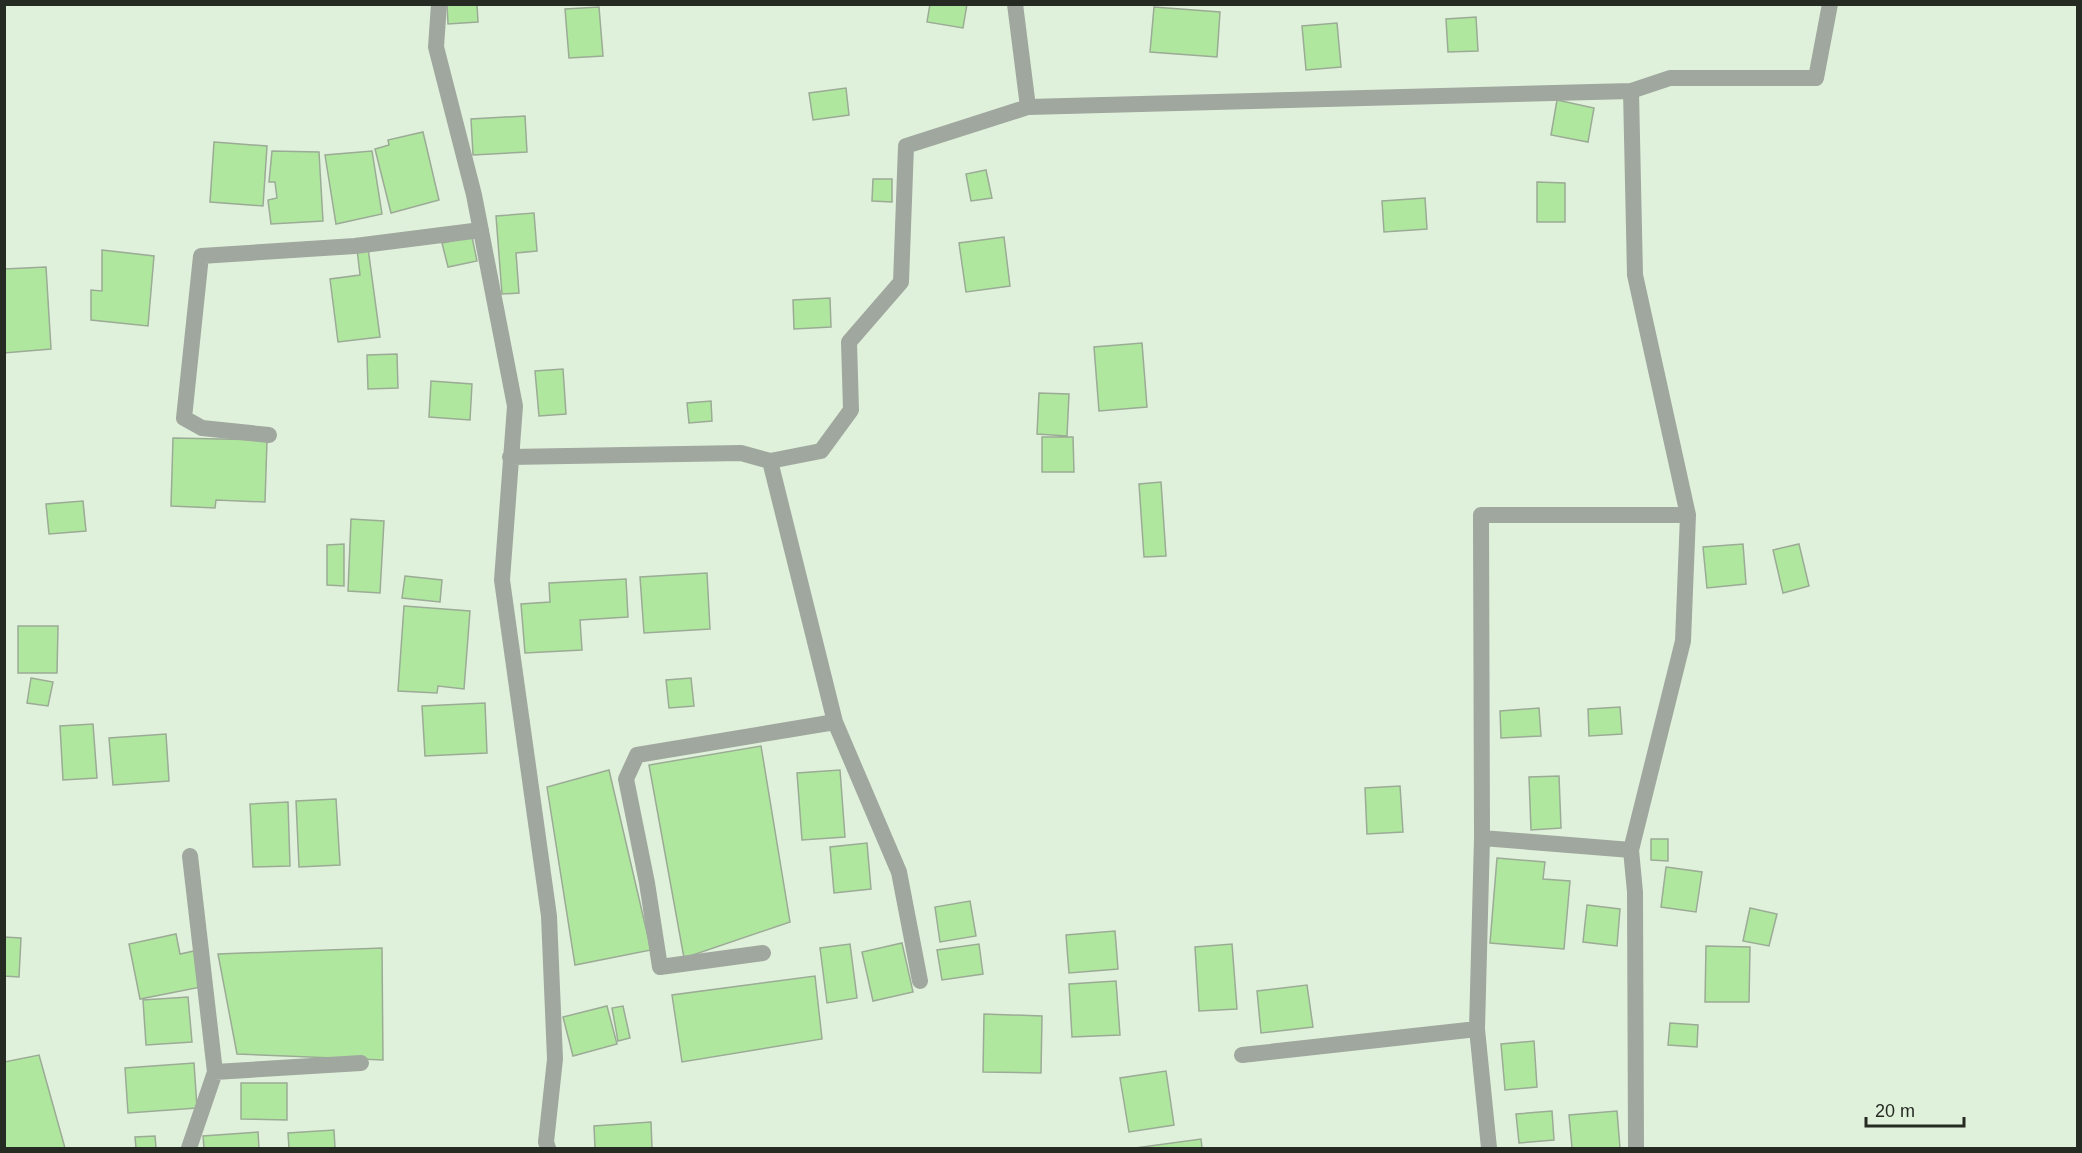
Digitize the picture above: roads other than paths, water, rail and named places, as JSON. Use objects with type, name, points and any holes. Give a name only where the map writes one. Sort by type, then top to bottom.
[{"type":"street","points":[[439,4],[436,47],[474,195],[515,406],[502,580],[549,916],[555,1059],[546,1142],[548,1149]]},
{"type":"street","points":[[1016,4],[1028,107]]},
{"type":"street","points":[[510,457],[741,453],[770,461],[820,451],[851,410],[849,342],[901,282],[906,146],[1028,107],[1631,91],[1670,78],[1816,78],[1830,4]]},
{"type":"street","points":[[1631,91],[1635,275],[1688,514],[1683,641],[1630,850],[1635,892],[1636,1149]]},
{"type":"street","points":[[269,435],[202,428],[184,418],[201,256],[355,246],[481,230]]},
{"type":"street","points":[[770,461],[835,722],[898,872],[920,981]]},
{"type":"street","points":[[1489,1149],[1477,1029],[1482,838],[1480,515],[1688,514]]},
{"type":"street","points":[[763,953],[660,967],[627,780],[637,755],[835,722]]},
{"type":"street","points":[[1482,838],[1630,850]]},
{"type":"street","points":[[189,1149],[215,1072],[190,856]]},
{"type":"street","points":[[1242,1055],[1477,1029]]},
{"type":"street","points":[[215,1072],[361,1063]]}]
